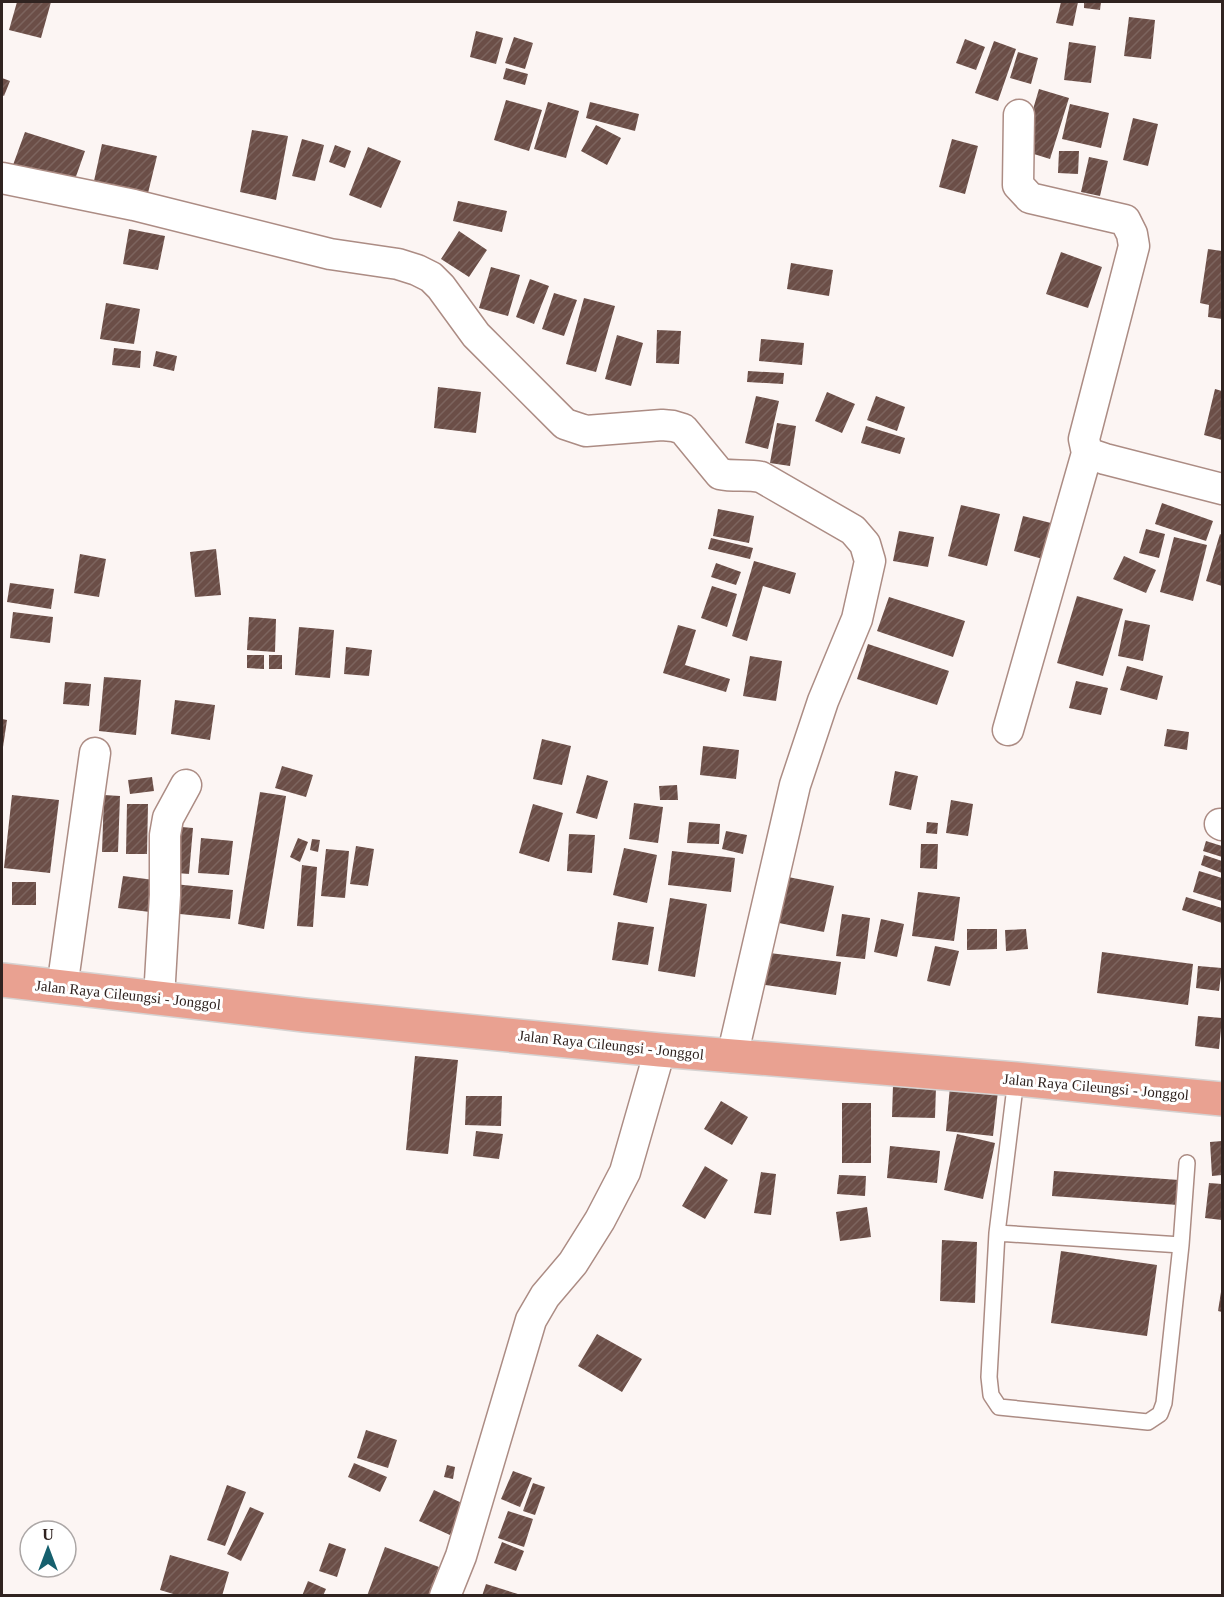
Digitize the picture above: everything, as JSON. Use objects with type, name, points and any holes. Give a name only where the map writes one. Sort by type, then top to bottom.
[{"type":"main road","name":"Jalan Raya Cileungsi - Jonggol","points":[[2,980],[315,1016],[660,1050],[1016,1079],[1222,1099]]},
{"type":"street","points":[[1008,730],[1087,453],[1084,439],[1134,246],[1132,234],[1125,220],[1030,198],[1018,185],[1019,115]]},
{"type":"street","points":[[2,178],[134,205],[330,254],[398,264],[417,270],[431,277],[441,287],[476,335],[565,424],[586,431],[662,425],[683,429],[720,474],[730,476],[749,474],[762,477],[853,530],[865,544],[870,561],[857,619],[823,701],[795,784],[732,1057]]},
{"type":"street","points":[[1087,453],[1222,489]]},
{"type":"street","points":[[62,988],[95,753]]},
{"type":"street","points":[[159,998],[165,895],[165,835],[168,818],[186,784]]},
{"type":"street","points":[[445,1596],[461,1556],[531,1320],[545,1296],[573,1263],[595,1229],[625,1172],[660,1050]]},
{"type":"lane","points":[[1016,1079],[997,1233],[989,1377],[991,1395],[999,1407],[1148,1422],[1160,1414],[1164,1403],[1181,1245],[1187,1163]]},
{"type":"lane","points":[[997,1233],[1181,1245]]},
{"type":"building","points":[[17,2],[51,2],[41,38],[9,30]]},
{"type":"building","points":[[1061,2],[1078,2],[1073,26],[1056,23]]},
{"type":"building","points":[[1084,2],[1101,2],[1100,10],[1084,8]]},
{"type":"building","points":[[1129,17],[1155,20],[1151,59],[1124,56]]},
{"type":"building","points":[[476,31],[503,38],[496,64],[470,57]]},
{"type":"building","points":[[514,37],[533,43],[525,69],[505,63]]},
{"type":"building","points":[[965,39],[985,47],[976,70],[956,63]]},
{"type":"building","points":[[994,41],[1016,49],[998,101],[975,93]]},
{"type":"building","points":[[1069,42],[1096,46],[1091,83],[1064,80]]},
{"type":"building","points":[[1018,52],[1038,58],[1031,84],[1010,78]]},
{"type":"building","points":[[506,68],[528,74],[525,85],[503,79]]},
{"type":"building","points":[[2,78],[10,81],[4,96],[2,95]]},
{"type":"building","points":[[1039,89],[1069,98],[1050,159],[1021,150]]},
{"type":"building","points":[[506,100],[542,110],[529,151],[494,140]]},
{"type":"building","points":[[548,102],[579,111],[566,158],[534,149]]},
{"type":"building","points":[[590,102],[639,114],[635,131],[586,118]]},
{"type":"building","points":[[1070,104],[1109,113],[1101,148],[1062,139]]},
{"type":"building","points":[[1133,118],[1158,124],[1148,166],[1123,160]]},
{"type":"building","points":[[596,125],[621,138],[607,165],[581,151]]},
{"type":"building","points":[[252,130],[288,136],[276,200],[240,192]]},
{"type":"building","points":[[25,132],[85,151],[73,185],[13,165]]},
{"type":"building","points":[[302,139],[324,145],[315,181],[292,176]]},
{"type":"building","points":[[952,139],[978,146],[965,194],[939,187]]},
{"type":"building","points":[[102,144],[157,156],[148,193],[94,181]]},
{"type":"building","points":[[335,145],[351,151],[345,168],[329,162]]},
{"type":"building","points":[[368,147],[401,161],[381,208],[349,195]]},
{"type":"building","points":[[1059,151],[1079,151],[1078,174],[1058,173]]},
{"type":"building","points":[[1089,157],[1108,161],[1100,196],[1081,192]]},
{"type":"building","points":[[458,201],[507,211],[502,232],[453,221]]},
{"type":"building","points":[[129,229],[165,236],[158,270],[123,264]]},
{"type":"building","points":[[459,231],[487,250],[469,277],[441,259]]},
{"type":"building","points":[[1208,249],[1222,251],[1222,319],[1208,317],[1209,305],[1200,303]]},
{"type":"building","points":[[1061,252],[1102,267],[1088,308],[1046,294]]},
{"type":"building","points":[[791,263],[833,270],[829,296],[787,289]]},
{"type":"building","points":[[491,267],[520,275],[508,316],[479,308]]},
{"type":"building","points":[[530,279],[549,286],[534,324],[516,317]]},
{"type":"building","points":[[554,293],[577,300],[564,336],[542,329]]},
{"type":"building","points":[[584,298],[615,306],[596,372],[566,364]]},
{"type":"building","points":[[106,303],[140,309],[134,344],[100,339]]},
{"type":"building","points":[[657,330],[681,331],[679,364],[656,363]]},
{"type":"building","points":[[617,335],[643,343],[631,386],[605,379]]},
{"type":"building","points":[[761,339],[804,343],[802,365],[759,361]]},
{"type":"building","points":[[114,348],[141,351],[140,368],[112,365]]},
{"type":"building","points":[[156,351],[177,356],[174,371],[153,366]]},
{"type":"building","points":[[748,371],[784,373],[783,384],[747,382]]},
{"type":"building","points":[[438,387],[481,392],[476,433],[434,428]]},
{"type":"building","points":[[1215,389],[1222,391],[1222,440],[1204,435]]},
{"type":"building","points":[[827,392],[855,404],[842,433],[815,421]]},
{"type":"building","points":[[756,396],[779,401],[768,449],[745,443]]},
{"type":"building","points":[[876,396],[905,407],[897,431],[867,420]]},
{"type":"building","points":[[777,423],[796,426],[790,466],[770,463]]},
{"type":"building","points":[[866,426],[905,438],[900,454],[861,443]]},
{"type":"building","points":[[1162,503],[1213,521],[1206,541],[1155,524]]},
{"type":"building","points":[[961,505],[1000,514],[987,566],[948,556]]},
{"type":"building","points":[[718,509],[754,516],[749,543],[713,536]]},
{"type":"building","points":[[1023,516],[1059,525],[1050,561],[1014,551]]},
{"type":"building","points":[[1146,529],[1165,534],[1159,558],[1139,553]]},
{"type":"building","points":[[899,531],[934,537],[928,567],[893,561]]},
{"type":"building","points":[[1220,534],[1222,535],[1222,586],[1206,581]]},
{"type":"building","points":[[1174,537],[1207,545],[1193,601],[1160,592]]},
{"type":"building","points":[[711,538],[753,548],[750,559],[708,549]]},
{"type":"building","points":[[216,549],[221,595],[195,597],[190,552]]},
{"type":"building","points":[[80,554],[106,559],[99,597],[74,593]]},
{"type":"building","points":[[1124,556],[1156,570],[1146,593],[1113,579]]},
{"type":"building","points":[[754,561],[796,573],[790,594],[763,586],[747,641],[732,636]]},
{"type":"building","points":[[716,563],[741,572],[736,585],[711,577]]},
{"type":"building","points":[[10,583],[54,589],[51,609],[7,602]]},
{"type":"building","points":[[712,586],[737,594],[727,627],[701,618]]},
{"type":"building","points":[[1077,596],[1123,609],[1103,676],[1057,663]]},
{"type":"building","points":[[889,597],[965,621],[953,657],[877,631]]},
{"type":"building","points":[[13,612],[53,617],[50,643],[10,638]]},
{"type":"building","points":[[249,617],[276,619],[275,652],[247,650]]},
{"type":"building","points":[[1125,620],[1150,625],[1143,661],[1118,656]]},
{"type":"building","points":[[678,625],[696,630],[685,665],[730,679],[726,692],[663,673]]},
{"type":"building","points":[[299,627],[334,630],[330,678],[295,675]]},
{"type":"building","points":[[868,644],[949,671],[937,705],[857,679]]},
{"type":"building","points":[[346,647],[372,650],[369,676],[344,674]]},
{"type":"building","points":[[247,655],[264,655],[264,669],[247,668]]},
{"type":"building","points":[[269,655],[282,655],[282,669],[269,669]]},
{"type":"building","points":[[750,656],[782,661],[776,701],[743,696]]},
{"type":"building","points":[[1127,666],[1163,676],[1157,700],[1120,690]]},
{"type":"building","points":[[104,677],[141,680],[136,735],[99,731]]},
{"type":"building","points":[[1076,681],[1108,688],[1101,715],[1069,708]]},
{"type":"building","points":[[65,682],[91,684],[89,706],[63,704]]},
{"type":"building","points":[[175,700],[215,705],[210,740],[171,734]]},
{"type":"building","points":[[2,719],[7,720],[3,747],[2,747]]},
{"type":"building","points":[[1167,729],[1189,732],[1187,750],[1164,746]]},
{"type":"building","points":[[542,739],[571,746],[562,785],[533,779]]},
{"type":"building","points":[[703,746],[739,750],[736,779],[700,775]]},
{"type":"building","points":[[282,766],[313,775],[306,797],[275,788]]},
{"type":"building","points":[[895,771],[918,776],[911,810],[889,805]]},
{"type":"building","points":[[587,775],[608,781],[597,819],[576,813]]},
{"type":"building","points":[[152,777],[154,791],[130,794],[128,780]]},
{"type":"building","points":[[677,785],[678,800],[660,800],[659,786]]},
{"type":"building","points":[[260,792],[286,796],[264,929],[238,924]]},
{"type":"building","points":[[12,795],[59,800],[50,873],[4,868]]},
{"type":"building","points":[[104,795],[120,796],[118,852],[102,852]]},
{"type":"building","points":[[951,800],[973,804],[968,836],[946,833]]},
{"type":"building","points":[[634,803],[663,807],[658,843],[629,839]]},
{"type":"building","points":[[127,804],[148,804],[147,854],[126,854]]},
{"type":"building","points":[[533,804],[563,813],[549,862],[519,853]]},
{"type":"building","points":[[689,822],[720,824],[719,844],[687,843]]},
{"type":"building","points":[[927,822],[938,823],[937,834],[926,833]]},
{"type":"building","points":[[170,826],[193,828],[189,874],[166,872]]},
{"type":"building","points":[[726,831],[747,835],[743,854],[722,849]]},
{"type":"building","points":[[569,834],[595,835],[592,873],[567,871]]},
{"type":"building","points":[[201,838],[233,841],[229,875],[198,873]]},
{"type":"building","points":[[298,838],[308,842],[300,862],[290,857]]},
{"type":"building","points":[[312,839],[320,840],[318,852],[310,850]]},
{"type":"building","points":[[1206,841],[1222,846],[1222,857],[1203,851]]},
{"type":"building","points":[[921,844],[938,844],[937,869],[920,868]]},
{"type":"building","points":[[356,846],[374,849],[368,886],[350,884]]},
{"type":"building","points":[[624,848],[657,855],[647,903],[613,895]]},
{"type":"building","points":[[326,849],[349,851],[345,898],[321,896]]},
{"type":"building","points":[[672,851],[735,858],[731,892],[668,885]]},
{"type":"building","points":[[1204,855],[1222,861],[1222,873],[1201,865]]},
{"type":"building","points":[[302,865],[317,867],[313,927],[297,926]]},
{"type":"building","points":[[1199,871],[1222,878],[1222,901],[1193,892]]},
{"type":"building","points":[[123,876],[154,880],[150,912],[118,908]]},
{"type":"building","points":[[783,876],[834,886],[824,932],[774,922]]},
{"type":"building","points":[[12,882],[36,882],[36,905],[12,905]]},
{"type":"building","points":[[174,884],[233,890],[230,919],[170,913]]},
{"type":"building","points":[[918,892],[960,897],[954,941],[912,936]]},
{"type":"building","points":[[1186,897],[1222,908],[1222,923],[1182,910]]},
{"type":"building","points":[[670,898],[707,904],[695,977],[658,971]]},
{"type":"building","points":[[842,914],[870,918],[865,959],[836,956]]},
{"type":"building","points":[[881,919],[904,924],[897,957],[874,952]]},
{"type":"building","points":[[618,922],[654,927],[648,965],[612,960]]},
{"type":"building","points":[[967,929],[997,929],[997,949],[967,950]]},
{"type":"building","points":[[1026,929],[1028,949],[1006,951],[1005,930]]},
{"type":"building","points":[[935,946],[959,951],[950,986],[927,981]]},
{"type":"building","points":[[762,952],[841,962],[836,995],[758,984]]},
{"type":"building","points":[[1102,952],[1193,964],[1188,1005],[1097,993]]},
{"type":"building","points":[[1198,966],[1222,968],[1219,991],[1196,988]]},
{"type":"building","points":[[1198,1016],[1222,1018],[1219,1049],[1195,1046]]},
{"type":"building","points":[[415,1056],[458,1060],[448,1154],[406,1150]]},
{"type":"building","points":[[893,1085],[936,1086],[935,1118],[892,1117]]},
{"type":"building","points":[[950,1086],[998,1091],[993,1136],[946,1131]]},
{"type":"building","points":[[466,1096],[502,1096],[501,1126],[465,1125]]},
{"type":"building","points":[[721,1101],[748,1117],[732,1145],[704,1129]]},
{"type":"building","points":[[842,1103],[871,1103],[871,1163],[842,1163]]},
{"type":"building","points":[[476,1131],[503,1134],[499,1159],[473,1156]]},
{"type":"building","points":[[957,1134],[995,1143],[983,1199],[944,1190]]},
{"type":"building","points":[[1222,1141],[1222,1175],[1212,1176],[1210,1142]]},
{"type":"building","points":[[890,1146],[940,1151],[937,1183],[887,1178]]},
{"type":"building","points":[[705,1166],[728,1180],[705,1219],[682,1206]]},
{"type":"building","points":[[1054,1171],[1179,1180],[1178,1205],[1052,1196]]},
{"type":"building","points":[[761,1172],[776,1174],[771,1215],[754,1213]]},
{"type":"building","points":[[839,1175],[866,1176],[865,1196],[837,1194]]},
{"type":"building","points":[[1209,1183],[1222,1184],[1222,1220],[1205,1218]]},
{"type":"building","points":[[867,1207],[871,1237],[840,1241],[836,1212]]},
{"type":"building","points":[[942,1240],[977,1242],[975,1303],[940,1301]]},
{"type":"building","points":[[1061,1251],[1157,1265],[1147,1336],[1051,1323]]},
{"type":"building","points":[[1222,1292],[1222,1312],[1218,1311]]},
{"type":"building","points":[[597,1334],[642,1359],[622,1392],[578,1366]]},
{"type":"building","points":[[366,1430],[397,1440],[388,1468],[357,1458]]},
{"type":"building","points":[[354,1463],[387,1477],[380,1492],[348,1477]]},
{"type":"building","points":[[447,1465],[455,1467],[453,1479],[444,1477]]},
{"type":"building","points":[[513,1471],[532,1478],[520,1507],[501,1499]]},
{"type":"building","points":[[533,1483],[545,1487],[535,1515],[523,1511]]},
{"type":"building","points":[[227,1485],[246,1492],[225,1546],[207,1540]]},
{"type":"building","points":[[434,1490],[464,1504],[450,1535],[419,1521]]},
{"type":"building","points":[[250,1507],[264,1513],[241,1561],[227,1554]]},
{"type":"building","points":[[508,1511],[533,1519],[524,1547],[498,1538]]},
{"type":"building","points":[[502,1542],[524,1551],[516,1571],[494,1563]]},
{"type":"building","points":[[329,1543],[346,1549],[337,1577],[319,1571]]},
{"type":"building","points":[[385,1547],[439,1567],[428,1596],[367,1596]]},
{"type":"building","points":[[170,1555],[229,1572],[222,1596],[180,1596],[160,1590]]},
{"type":"building","points":[[308,1581],[326,1589],[323,1596],[302,1596]]},
{"type":"building","points":[[486,1584],[521,1595],[521,1596],[482,1596]]}]
